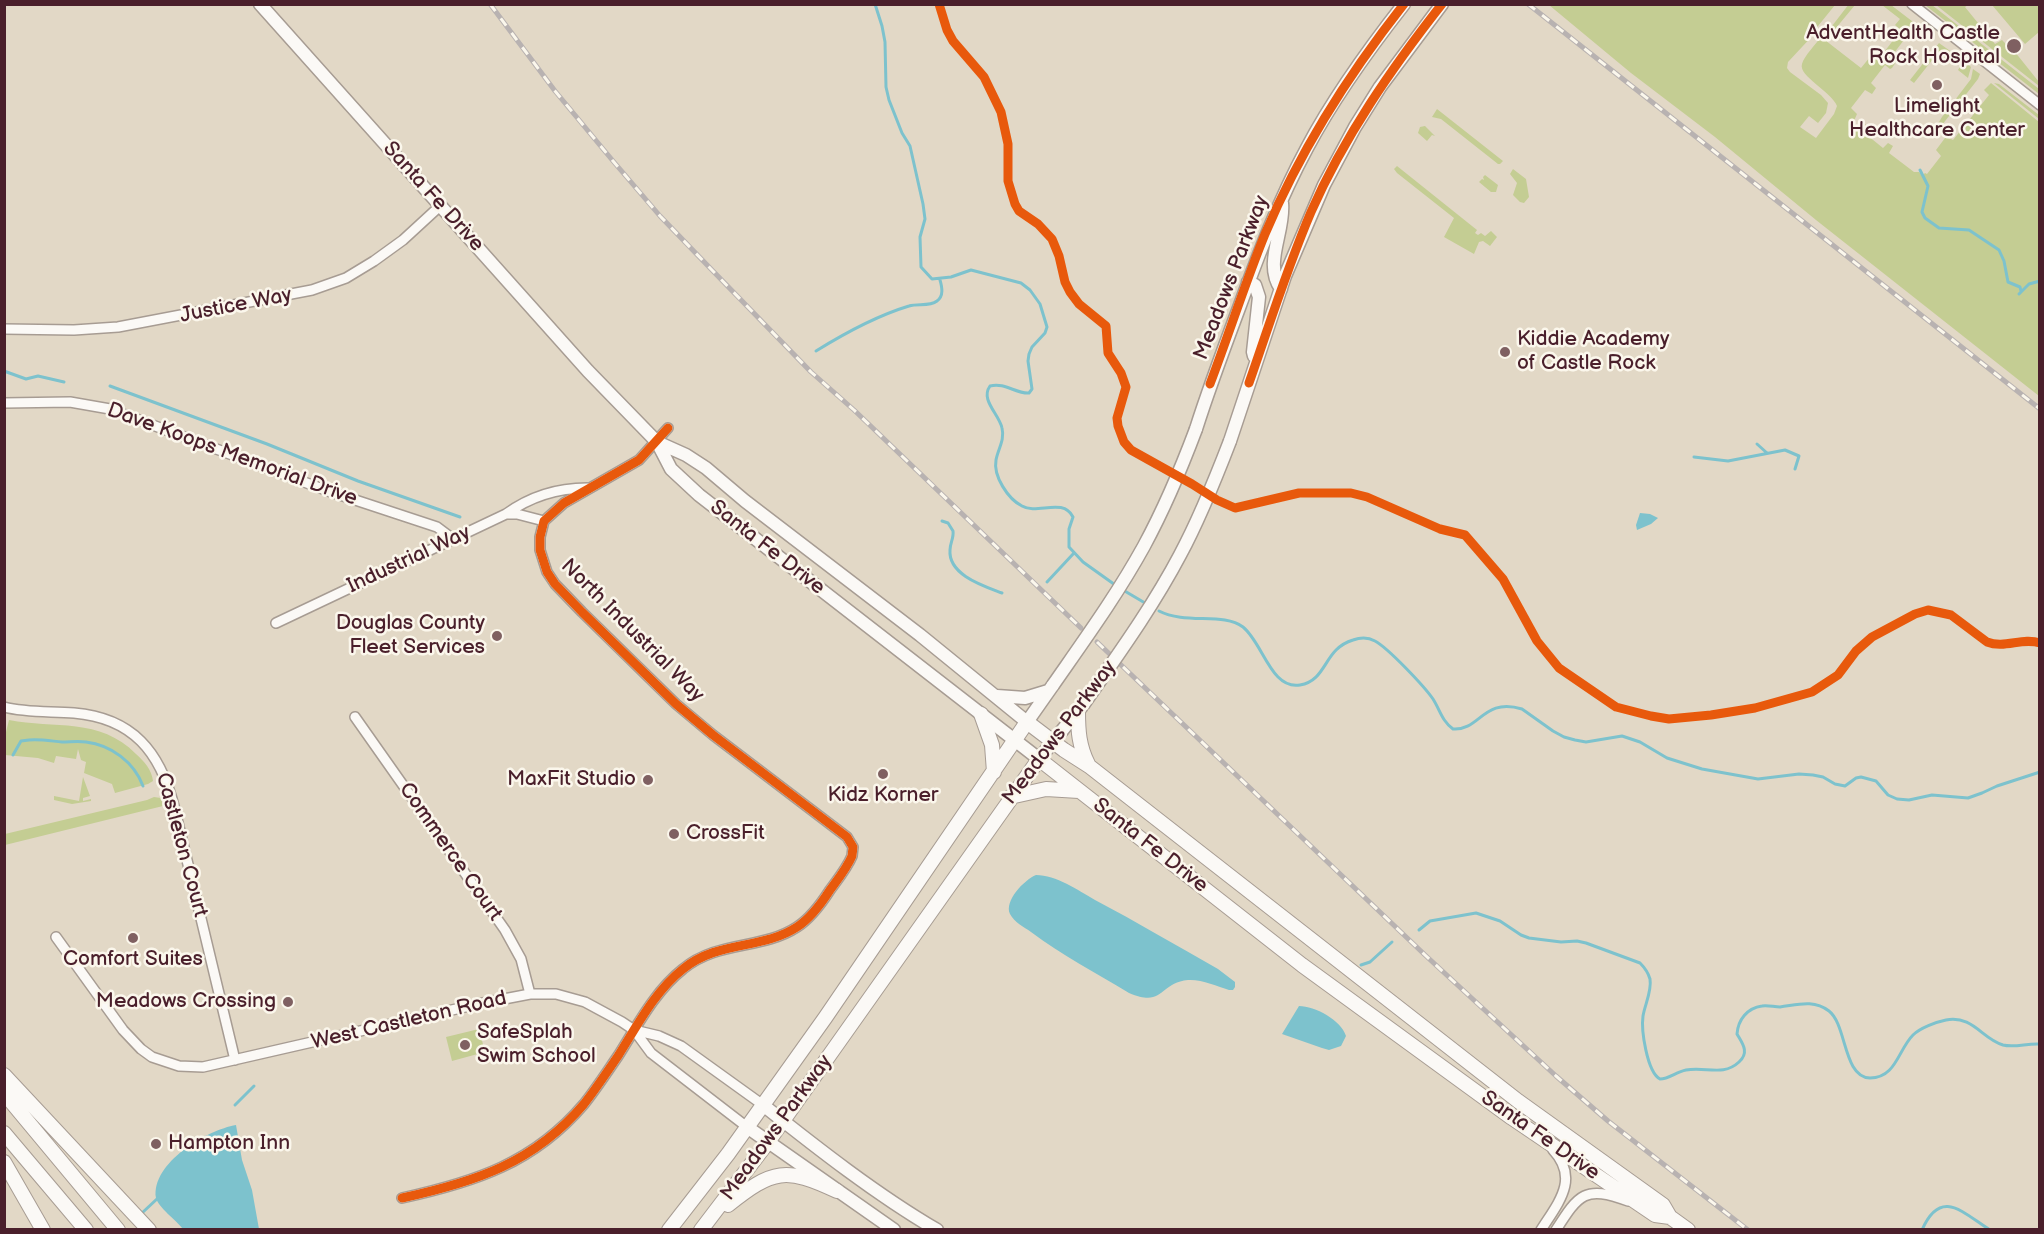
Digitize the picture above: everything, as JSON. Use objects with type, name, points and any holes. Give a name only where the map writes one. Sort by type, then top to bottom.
[{"type":"highway","points":[[1080,708],[1078,738],[1089,766]]},
{"type":"highway","points":[[981,714],[992,745],[994,772]]},
{"type":"highway","name":"Meadows Parkway","points":[[669,1230],[825,1018],[1027,722]]},
{"type":"highway","name":"Santa Fe Drive","points":[[1027,722],[1089,766],[1518,1101],[1662,1205],[1670,1217],[1688,1230]]},
{"type":"highway","name":"Meadows Parkway","points":[[705,1225],[768,1142],[1039,759]]},
{"type":"highway","name":"Santa Fe Drive","points":[[1039,759],[1302,965],[1641,1206],[1655,1215],[1670,1217]]},
{"type":"highway","points":[[1010,797],[1046,789],[1081,791]]},
{"type":"highway","points":[[4,1075],[148,1230]]},
{"type":"highway","points":[[4,1093],[118,1230]]},
{"type":"highway","points":[[4,1133],[86,1230]]},
{"type":"highway","points":[[4,1162],[43,1230]]},
{"type":"highway","points":[[705,1225],[747,1190],[773,1177],[800,1175],[837,1191]]},
{"type":"main road","name":"Santa Fe Drive","points":[[260,4],[588,371],[657,442],[671,469],[699,495],[1039,759]]},
{"type":"main road","name":"Meadows Parkway","points":[[1027,722],[1117,592],[1144,546],[1173,486],[1196,429],[1210,384],[1265,235],[1281,200],[1325,116],[1353,73],[1404,4]]},
{"type":"main road","name":"Meadows Parkway","points":[[1039,759],[1080,708],[1137,627],[1171,572],[1205,503],[1230,441],[1281,289],[1312,210],[1355,128],[1396,64],[1442,4]]},
{"type":"main road","points":[[1281,200],[1283,213],[1274,257],[1275,280],[1281,289]]},
{"type":"main road","points":[[1248,282],[1255,285],[1260,297],[1253,352],[1256,363]]},
{"type":"main road","name":"Santa Fe Drive","points":[[657,442],[686,455],[706,468],[782,531],[1027,722]]},
{"type":"main road","points":[[995,696],[1025,698],[1051,688]]},
{"type":"main road","points":[[763,1105],[894,1202],[937,1230]]},
{"type":"main road","points":[[747,1127],[894,1230]]},
{"type":"street","points":[[1912,4],[2040,105]]},
{"type":"street","name":"Justice Way","points":[[4,329],[74,330],[118,327],[312,290],[346,278],[374,261],[440,206]]},
{"type":"street","name":"Dave Koops Memorial Drive","points":[[4,403],[70,402],[97,405],[328,491],[437,527],[453,539]]},
{"type":"street","points":[[506,514],[517,514],[544,521],[564,503],[639,460],[668,428]]},
{"type":"street","points":[[506,514],[528,500],[547,492],[569,488],[590,488]]},
{"type":"street","name":"Industrial Way","points":[[276,623],[506,514]]},
{"type":"street","name":"North Industrial Way","points":[[544,521],[540,550],[547,572],[555,584],[676,704],[713,735],[839,830],[850,840],[853,847],[849,862],[824,899],[802,923],[784,933],[719,949],[694,960],[664,988],[634,1030]]},
{"type":"street","name":"Castleton Court","points":[[4,707],[22,711],[85,714],[101,718],[128,731],[155,756],[172,797],[235,1060]]},
{"type":"street","name":"Commerce Court","points":[[355,717],[506,930],[521,959],[530,994]]},
{"type":"street","name":"West Castleton Road","points":[[56,937],[123,1030],[141,1049],[152,1057],[179,1066],[203,1067],[368,1028],[530,994],[556,994],[579,999],[634,1030]]},
{"type":"street","points":[[634,1030],[659,1036],[681,1046],[763,1105]]},
{"type":"street","points":[[634,1030],[651,1053],[747,1127]]},
{"type":"street","points":[[402,1198],[481,1177],[517,1160],[539,1146],[563,1126],[588,1100],[634,1030]]},
{"type":"street","points":[[1540,1230],[1562,1196],[1567,1179],[1561,1160],[1541,1137]]},
{"type":"street","points":[[1556,1230],[1578,1199],[1591,1193],[1611,1196],[1641,1206]]},
{"type":"green space","points":[[1849,4],[1855,5],[1836,28],[1841,32],[1838,35],[1832,26]]},
{"type":"green space","points":[[1549,5],[1835,5],[1814,31],[1816,32],[1788,62],[1787,68],[1828,103],[1826,113],[1818,123],[1809,116],[1800,127],[1816,138],[1834,114],[1837,106],[1829,95],[1805,74],[1802,64],[1805,57],[1821,37],[1861,68],[1870,57],[1878,60],[1901,30],[1895,25],[1900,19],[1882,5],[1891,5],[1921,30],[1914,40],[1907,36],[1891,57],[1896,62],[1892,68],[1885,65],[1871,83],[1876,88],[1872,94],[1865,90],[1851,108],[1857,114],[1853,123],[1858,126],[1863,122],[1866,125],[1862,131],[1883,148],[1888,143],[1893,146],[1889,153],[1922,176],[1927,174],[1941,156],[1936,150],[1945,138],[1953,140],[1989,95],[1984,90],[1991,83],[2039,122],[2039,396],[1715,137],[1631,73]]},
{"type":"green space","points":[[1925,5],[1932,5],[2039,89],[2039,94]]},
{"type":"green space","points":[[1936,5],[1968,5],[1965,7],[1995,44],[2002,40],[2008,46],[2017,40],[2022,46],[2015,52],[2039,82],[2039,86]]},
{"type":"green space","points":[[1992,5],[2039,5],[2039,32],[2025,44]]},
{"type":"green space","points":[[1939,43],[1953,53],[1945,60],[1937,54],[1914,83],[1910,80]]},
{"type":"green space","points":[[1955,54],[1971,67],[1968,78],[1958,70],[1961,65],[1952,58]]},
{"type":"green space","points":[[1973,69],[1980,74],[1978,79],[1942,125],[1939,122],[1971,79]]},
{"type":"green space","points":[[1994,83],[1999,84],[2039,115],[2039,119]]},
{"type":"green space","points":[[1437,109],[1503,161],[1498,164],[1441,119],[1432,117]]},
{"type":"green space","points":[[1425,126],[1435,136],[1432,135],[1427,141],[1418,133],[1420,127]]},
{"type":"green space","points":[[1397,166],[1477,230],[1475,233],[1485,236],[1491,231],[1497,237],[1490,246],[1483,241],[1479,242],[1474,254],[1444,237],[1454,218],[1397,173],[1394,169]]},
{"type":"green space","points":[[1513,169],[1526,179],[1529,197],[1524,203],[1513,195],[1517,183],[1510,174]]},
{"type":"green space","points":[[1485,175],[1498,185],[1496,192],[1491,192],[1479,182],[1484,180]]},
{"type":"green space","points":[[9,720],[76,726],[107,734],[122,742],[142,760],[149,769],[153,781],[115,793],[112,784],[84,773],[86,762],[81,760],[78,749],[76,759],[56,756],[54,763],[38,758],[5,755],[5,736]]},
{"type":"green space","points":[[83,777],[90,796],[83,798],[83,801],[91,799],[91,801],[72,804],[54,800],[54,796],[79,801]]},
{"type":"green space","points":[[154,797],[161,798],[163,806],[5,845],[5,834]]},
{"type":"green space","name":"SafeSplah Swim School","points":[[479,1029],[485,1052],[452,1061],[446,1037]]},
{"type":"water","points":[[1640,513],[1658,518],[1637,530],[1636,525]]},
{"type":"water","points":[[1036,875],[1067,884],[1142,925],[1218,969],[1235,982],[1235,987],[1229,990],[1204,982],[1188,980],[1171,985],[1156,996],[1149,998],[1129,993],[1055,948],[1012,917],[1009,909],[1012,897],[1026,881]]},
{"type":"water","points":[[1299,1006],[1320,1011],[1333,1019],[1346,1036],[1341,1046],[1329,1050],[1282,1034]]},
{"type":"water","points":[[236,1125],[259,1229],[183,1229],[157,1202],[157,1185],[162,1173],[183,1150],[211,1134]]},
{"type":"waterway","points":[[875,4],[885,42],[886,87],[889,100],[902,133],[910,146],[923,204],[925,219],[920,237],[921,267],[932,279],[951,277],[971,270],[1021,283],[1030,290],[1040,304],[1047,327],[1029,354],[1032,389],[1029,393],[995,385],[990,386],[988,391],[989,402],[1003,432],[996,460],[999,480],[1012,498],[1022,506],[1035,509],[1056,507],[1069,511],[1073,517],[1069,529],[1069,547],[1083,562],[1118,587]]},
{"type":"waterway","points":[[1920,170],[1928,186],[1922,212],[1925,218],[1939,228],[1969,230],[1999,250],[2004,261],[2008,282],[2020,287],[2021,291]]},
{"type":"waterway","points":[[816,351],[849,331],[885,315],[909,306],[934,303],[942,294],[940,280]]},
{"type":"waterway","points":[[2019,294],[2029,284],[2040,281]]},
{"type":"waterway","points":[[4,371],[26,379],[38,376],[64,382]]},
{"type":"waterway","points":[[110,386],[267,444],[358,481],[460,517]]},
{"type":"waterway","points":[[1757,444],[1767,453]]},
{"type":"waterway","points":[[1694,457],[1728,461],[1785,450],[1799,456],[1795,469]]},
{"type":"waterway","points":[[942,521],[948,523],[953,531],[950,550],[955,566],[969,578],[1002,593]]},
{"type":"waterway","points":[[1047,582],[1074,553]]},
{"type":"waterway","points":[[1123,590],[1145,603]]},
{"type":"waterway","points":[[1159,611],[1181,617],[1225,620],[1243,627],[1250,634],[1274,673],[1290,685],[1300,685],[1316,677],[1330,657],[1343,644],[1359,638],[1372,640],[1388,651],[1422,685],[1453,729],[1470,725],[1499,707],[1509,706],[1522,709],[1553,731],[1575,740],[1586,742],[1622,736],[1640,742],[1667,758],[1702,769],[1758,779],[1799,774],[1813,775],[1845,786],[1861,777],[1876,781],[1888,795],[1897,799],[1909,800],[1932,795],[1968,798],[2040,772]]},
{"type":"waterway","points":[[13,755],[21,741],[95,744],[113,751],[128,762],[143,786]]},
{"type":"waterway","points":[[1419,930],[1430,921],[1476,913],[1500,921],[1529,938],[1586,943],[1640,963],[1650,979],[1643,1016],[1644,1040],[1648,1060],[1655,1075],[1660,1079],[1686,1070],[1727,1069],[1739,1062],[1745,1051],[1737,1034],[1739,1024],[1752,1009],[1764,1006],[1811,1004],[1829,1011],[1835,1018],[1855,1069],[1861,1075],[1870,1078],[1886,1073],[1916,1032],[1946,1020],[1955,1019],[1970,1024],[2003,1045],[2040,1044]]},
{"type":"waterway","points":[[1361,965],[1370,962],[1392,942]]},
{"type":"waterway","points":[[235,1105],[254,1086]]},
{"type":"waterway","points":[[142,1213],[158,1198]]},
{"type":"waterway","points":[[1922,1230],[1929,1217],[1937,1209],[1945,1207],[1962,1211],[1990,1230]]},
{"type":"railway","points":[[490,4],[555,91],[660,216],[811,372],[854,410],[1081,628]]},
{"type":"railway","points":[[1528,4],[2040,409]]},
{"type":"railway","points":[[1097,642],[1425,955],[1556,1076],[1608,1121],[1748,1230]]},
{"type":"cycle path","points":[[939,4],[953,41],[984,77],[1001,112],[1008,144],[1008,181],[1015,204],[1019,211],[1038,224],[1052,239],[1070,292],[1079,304],[1106,326],[1108,353],[1121,373],[1126,387],[1117,418],[1124,442],[1131,450],[1217,500],[1235,508],[1299,493],[1351,493],[1367,497],[1440,529],[1465,535],[1503,579],[1537,641],[1559,668],[1616,707],[1651,716],[1669,719],[1711,715],[1755,708],[1812,692],[1838,675],[1856,651],[1872,637],[1915,614],[1928,610],[1951,615],[1987,642],[1994,644],[2027,641],[2040,643]]},
{"type":"cycle path","points":[[1210,384],[1265,234],[1294,173],[1345,86],[1404,4]]},
{"type":"cycle path","points":[[1249,383],[1294,254],[1324,184],[1370,104],[1442,4]]},
{"type":"cycle path","points":[[402,1198],[478,1177],[502,1167],[545,1141],[584,1104],[647,1010],[673,978],[683,969],[711,953],[769,939],[797,927],[819,905],[852,856],[853,847],[847,837],[676,704],[582,612],[555,584],[547,572],[540,550],[544,521],[564,503],[639,460],[668,428]]},
{"type":"place","name":"AdventHealth Castle Rock Hospital","points":[[2014,46]]},
{"type":"place","name":"Limelight Healthcare Center","points":[[1937,85]]},
{"type":"place","name":"Kiddie Academy of Castle Rock","points":[[1505,352]]},
{"type":"place","name":"Douglas County Fleet Services","points":[[497,636]]},
{"type":"place","name":"Kidz Korner","points":[[883,774]]},
{"type":"place","name":"MaxFit Studio","points":[[648,780]]},
{"type":"place","name":"CrossFit","points":[[674,834]]},
{"type":"place","name":"Comfort Suites","points":[[133,938]]},
{"type":"place","name":"Meadows Crossing","points":[[288,1002]]},
{"type":"place","name":"SafeSplah Swim School","points":[[465,1045]]},
{"type":"place","name":"Hampton Inn","points":[[156,1144]]}]
